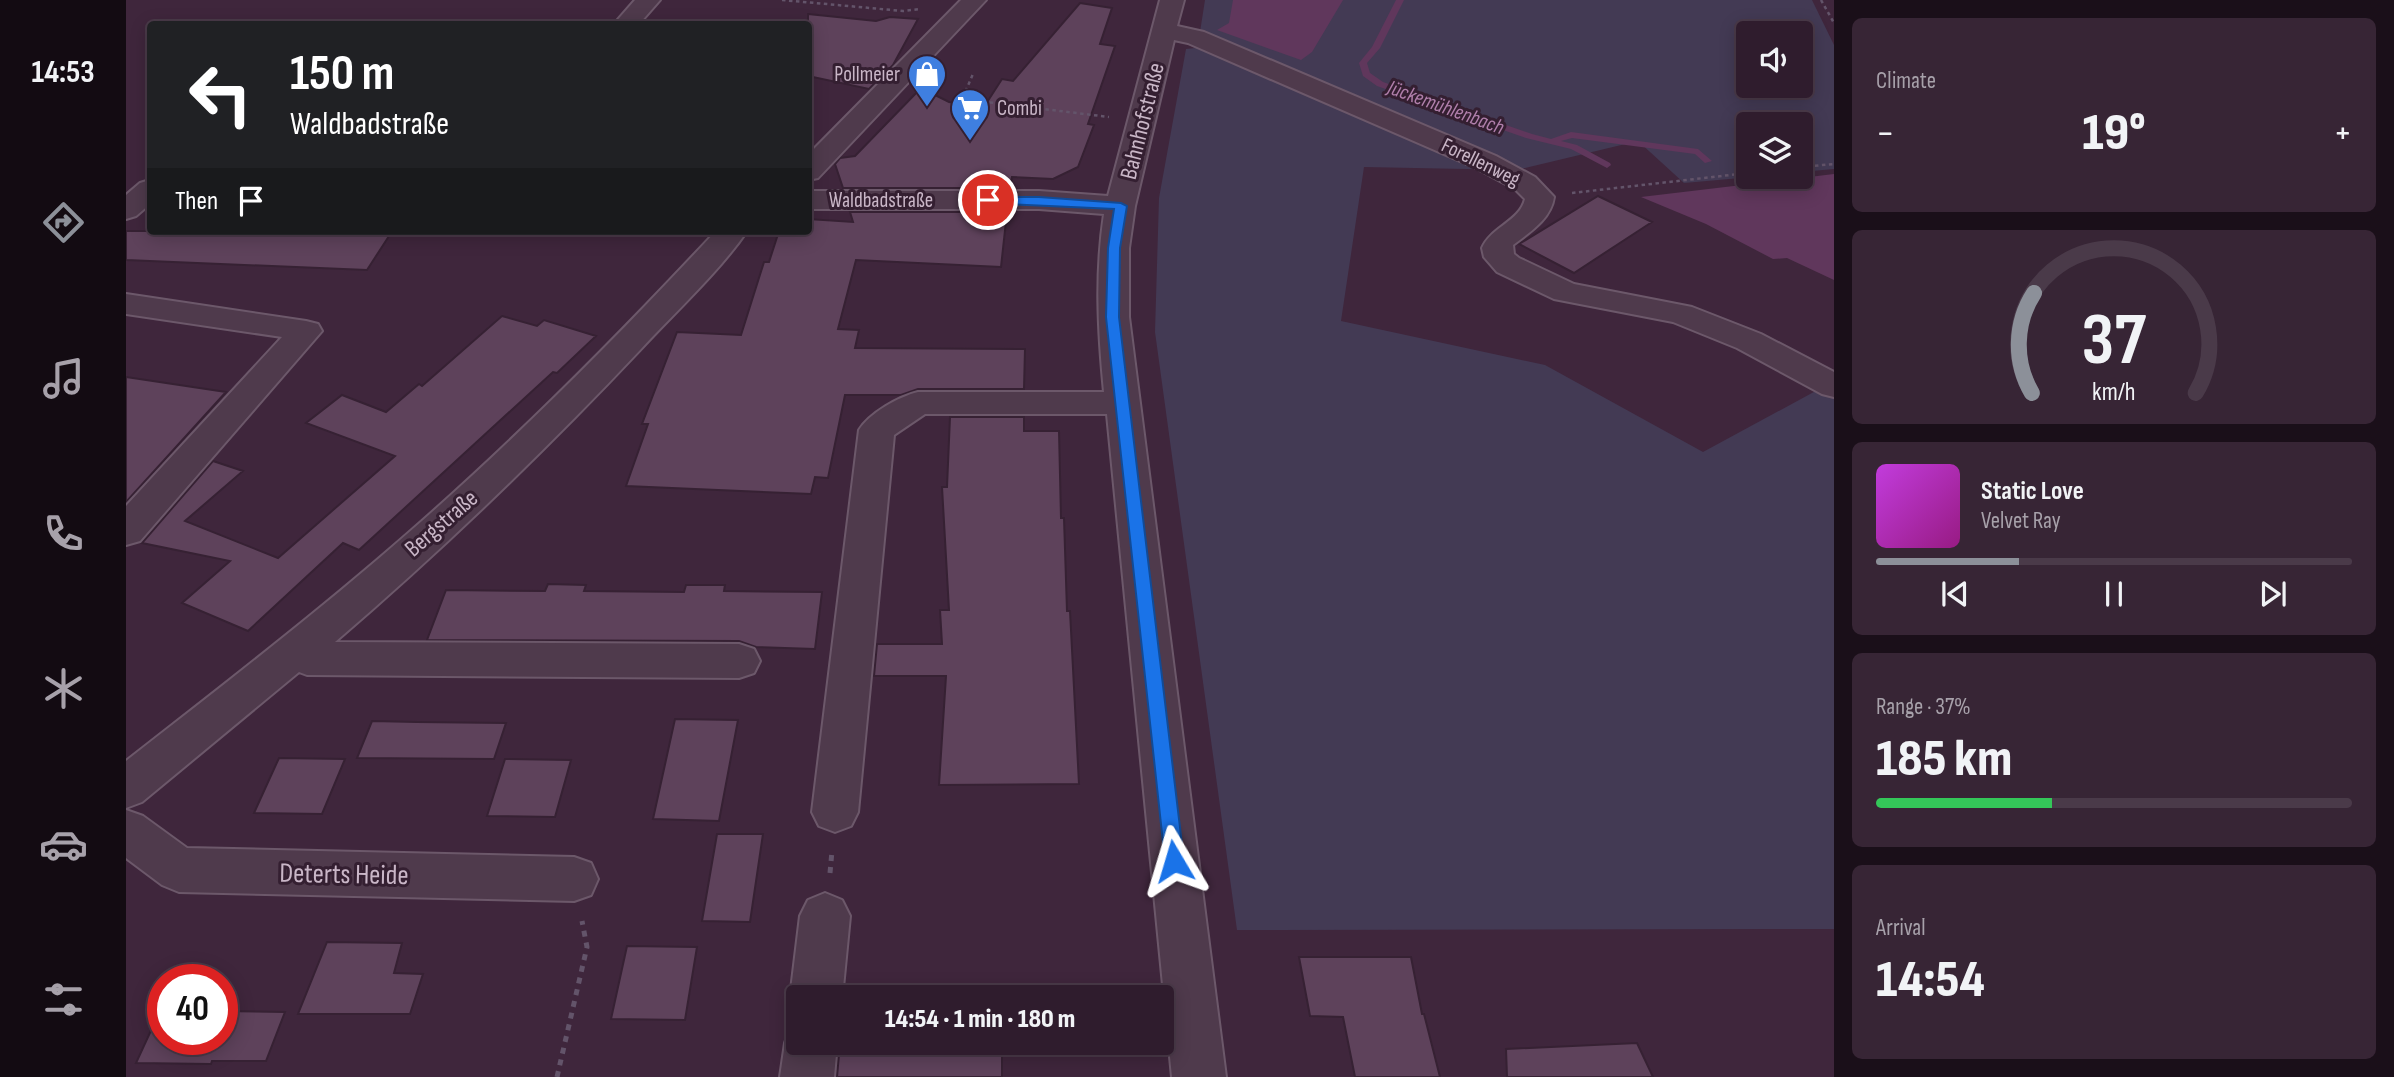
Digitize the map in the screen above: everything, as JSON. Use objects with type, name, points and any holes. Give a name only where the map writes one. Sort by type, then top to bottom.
[{"type":"street","points":[[629,21],[648,0]]},
{"type":"street","name":"Bahnhofstraße","points":[[1172,0],[1121,206],[1114,248],[1113,317],[1199,1077]]},
{"type":"street","points":[[812,168],[972,3]]},
{"type":"street","name":"Forellenweg","points":[[1164,31],[1195,37],[1486,162],[1525,183],[1540,197],[1536,211],[1500,241],[1497,248],[1499,257],[1508,265],[1565,292],[1681,314],[1749,341],[1834,386]]},
{"type":"street","points":[[126,183],[147,183]]},
{"type":"street","points":[[126,210],[147,192]]},
{"type":"street","name":"Waldbadstraße","points":[[812,200],[1039,200],[1121,206]]},
{"type":"street","name":"Bergstraße","points":[[126,788],[294,652],[475,494],[650,321],[728,235]]},
{"type":"street","points":[[126,304],[306,331],[126,531]]},
{"type":"street","points":[[835,812],[877,430],[918,403],[1121,403]]},
{"type":"street","points":[[294,652],[307,658],[739,661]]},
{"type":"street","name":"Deterts Heide","points":[[126,831],[179,870],[574,878]]},
{"type":"street","points":[[817,985],[825,916]]},
{"type":"street","points":[[807,1077],[810,1055]]},
{"type":"path","points":[[782,0],[903,10],[972,3]]},
{"type":"path","points":[[1821,0],[1834,23]]},
{"type":"path","points":[[973,74],[961,101],[1141,120]]},
{"type":"path","points":[[1813,166],[1834,164]]},
{"type":"path","points":[[1540,197],[1736,174]]},
{"type":"path","points":[[825,916],[835,812]]},
{"type":"path","points":[[557,1077],[587,947],[574,878]]},
{"type":"shaded area","points":[[1205,0],[1812,0],[1834,45],[1834,169],[1813,171],[1813,112],[1736,112],[1736,178],[1684,183],[1638,141],[1517,170],[1364,167],[1341,321],[1545,365],[1703,452],[1823,387],[1834,394],[1834,929],[1237,930],[1155,332],[1159,198],[1186,49],[1205,47],[1200,32]]},
{"type":"shaded area","points":[[1233,0],[1343,0],[1312,52],[1301,60],[1217,30],[1229,23]]},
{"type":"shaded area","points":[[1834,174],[1834,280],[1787,258],[1773,259],[1706,224],[1641,197],[1736,186],[1736,189],[1813,189],[1813,177]]},
{"type":"building","points":[[1080,3],[1112,8],[1100,44],[1115,46],[1088,124],[1094,125],[1078,167],[1053,179],[1012,177],[1010,188],[843,188],[835,164],[840,158],[855,156],[921,88],[949,102],[984,107],[1002,79],[1013,81]]},
{"type":"building","points":[[808,14],[876,21],[890,17],[918,19],[893,65],[869,89],[812,77],[812,21],[808,21]]},
{"type":"building","points":[[1598,196],[1652,222],[1574,273],[1519,244]]},
{"type":"building","points":[[850,212],[1007,212],[1001,267],[856,260],[838,329],[859,330],[855,348],[1025,349],[1024,389],[918,389],[901,395],[845,395],[828,478],[815,477],[811,494],[626,486],[648,424],[642,424],[677,332],[741,335],[764,262],[769,262],[778,235],[812,235],[812,219],[853,222]]},
{"type":"building","points":[[126,231],[147,231],[147,235],[390,235],[367,270],[126,260]]},
{"type":"building","points":[[502,316],[537,326],[544,320],[596,336],[359,550],[343,543],[248,631],[182,603],[230,561],[142,543],[213,461],[243,471],[185,521],[278,558],[395,456],[306,423],[342,395],[386,412],[419,384],[422,386]]},
{"type":"building","points":[[126,377],[226,392],[126,502]]},
{"type":"building","points":[[950,417],[1024,417],[1024,431],[1059,431],[1061,518],[1064,518],[1067,611],[1070,611],[1079,784],[939,785],[946,676],[874,676],[877,644],[942,644],[940,610],[949,610],[942,487],[947,487]]},
{"type":"building","points":[[548,584],[586,585],[584,591],[684,592],[686,585],[725,585],[724,591],[822,592],[815,649],[756,647],[739,641],[427,640],[446,590],[545,591]]},
{"type":"building","points":[[675,719],[738,720],[719,821],[653,819]]},
{"type":"building","points":[[372,721],[506,723],[494,759],[357,758]]},
{"type":"building","points":[[279,758],[345,759],[322,814],[254,813]]},
{"type":"building","points":[[505,759],[571,760],[555,817],[487,816]]},
{"type":"building","points":[[717,834],[763,834],[750,922],[702,921]]},
{"type":"building","points":[[327,942],[402,943],[394,973],[423,974],[410,1014],[298,1014]]},
{"type":"building","points":[[627,946],[697,947],[685,1020],[611,1019]]},
{"type":"building","points":[[1299,957],[1411,957],[1422,1014],[1440,1077],[1355,1077],[1343,1017],[1310,1016]]},
{"type":"building","points":[[238,1011],[285,1012],[266,1061],[212,1061],[211,1064],[136,1063],[147,1039],[147,1055],[238,1055]]},
{"type":"building","points":[[1637,1043],[1653,1077],[1507,1077],[1506,1049]]},
{"type":"building","points":[[839,1055],[1002,1055],[1002,1077],[837,1077]]},
{"type":"waterway","name":"Jückemühlenbach","points":[[1400,0],[1376,48],[1363,63],[1366,74],[1380,84],[1529,136],[1574,147],[1607,165]]},
{"type":"waterway","points":[[1553,141],[1571,135],[1698,152],[1708,161]]},
{"type":"place","name":"Pollmeier","points":[[927,108]]},
{"type":"place","name":"Combi","points":[[970,142]]},
{"type":"route","points":[[988,200],[1039,200],[1121,206],[1114,248],[1113,317],[1174,861]]}]
